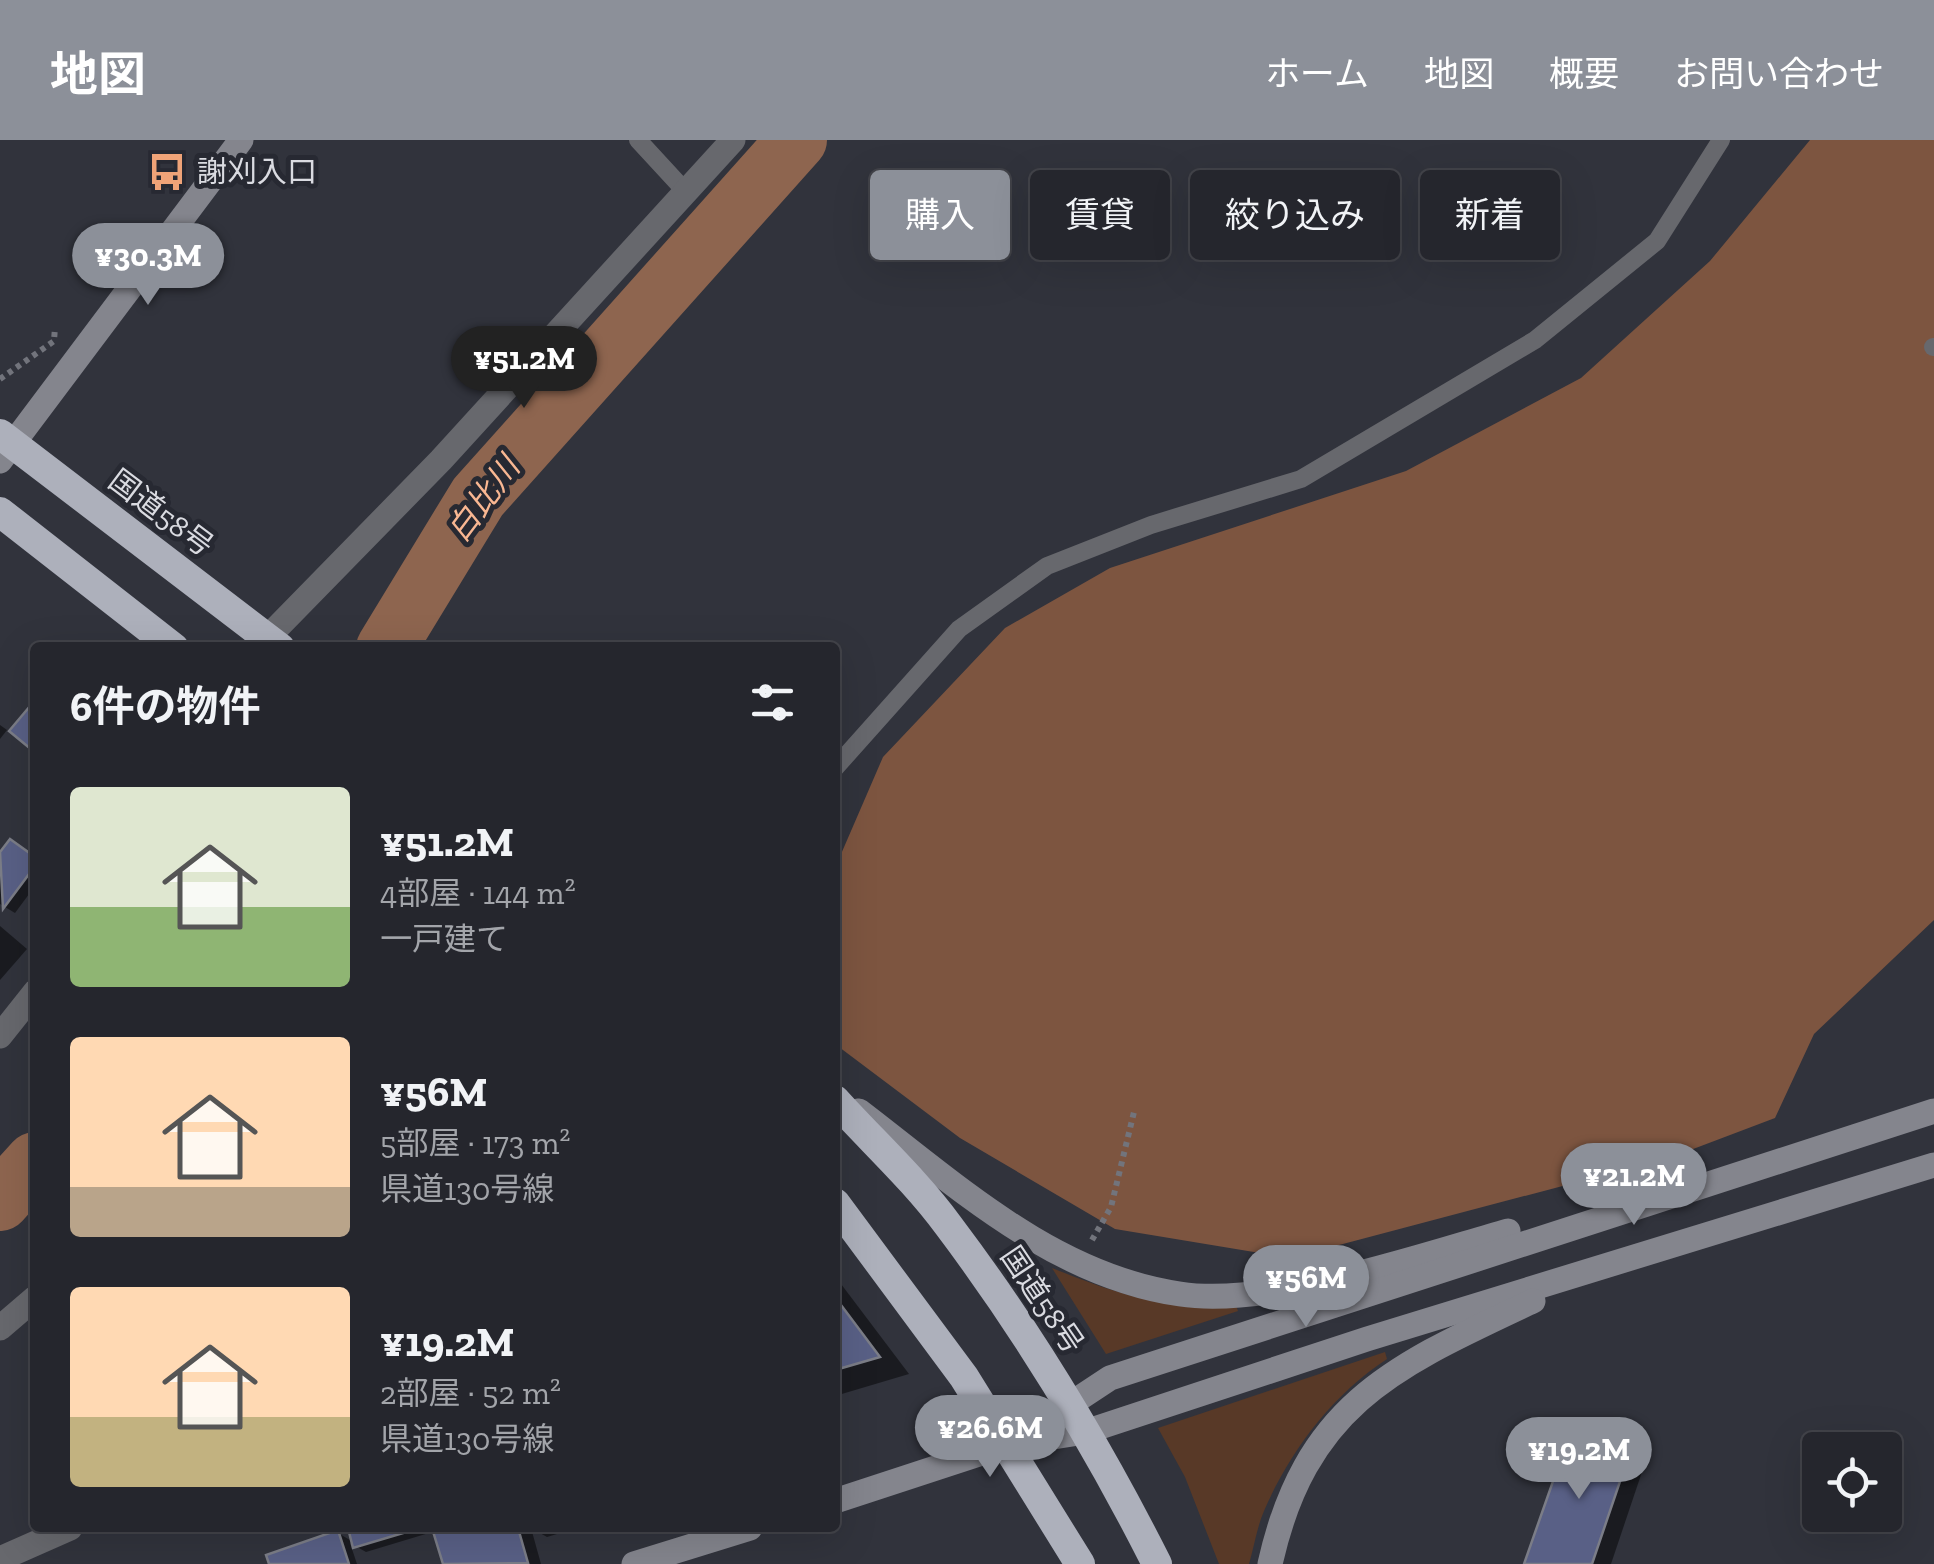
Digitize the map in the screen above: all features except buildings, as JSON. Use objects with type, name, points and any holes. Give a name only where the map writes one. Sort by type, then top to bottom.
[{"type":"highway","name":"国道58号","points":[[4,446],[274,642]]},
{"type":"highway","points":[[0,512],[166,642]]},
{"type":"highway","name":"国道58号","points":[[840,1102],[946,1222],[1068,1402],[1156,1564]]},
{"type":"highway","points":[[840,1211],[1008,1444],[1080,1564]]},
{"type":"main road","points":[[4,446],[241,140]]},
{"type":"main road","points":[[840,1100],[1005,1222],[1052,1250],[1120,1281],[1182,1295],[1243,1294],[1352,1275],[1522,1227],[1622,1211]]},
{"type":"main road","points":[[1008,1444],[1110,1378],[1934,1111]]},
{"type":"main road","points":[[840,1499],[1008,1444],[1086,1432],[1614,1262],[1934,1165]]},
{"type":"main road","points":[[1270,1564],[1279,1523],[1301,1471],[1346,1410],[1382,1379],[1426,1351],[1614,1262]]},
{"type":"main road","points":[[634,1564],[737,1532]]},
{"type":"street","points":[[274,642],[733,140]]},
{"type":"street","points":[[0,1036],[30,998]]},
{"type":"street","points":[[0,1328],[30,1302]]},
{"type":"street","points":[[0,1559],[61,1532]]},
{"type":"lane","points":[[638,140],[686,192]]},
{"type":"lane","points":[[840,762],[959,629],[1046,566],[1151,525],[1300,479],[1535,340],[1658,241],[1722,140]]},
{"type":"path","points":[[0,379],[54,341],[56,328]]},
{"type":"path","points":[[1078,1236],[1091,1242],[1110,1207],[1134,1112]]},
{"type":"shaded area","points":[[1810,140],[1934,140],[1934,920],[1814,1034],[1775,1118],[1672,1157],[1290,1258],[1115,1229],[960,1138],[840,1048],[840,856],[883,757],[1005,628],[1110,568],[1406,471],[1581,378],[1710,261]]},
{"type":"shaded area","points":[[1052,1268],[1142,1298],[1187,1305],[1235,1303],[1238,1311],[1106,1354]]},
{"type":"shaded area","points":[[1385,1352],[1387,1359],[1331,1407],[1286,1467],[1264,1511],[1249,1564],[1219,1564],[1185,1477],[1158,1428]]},
{"type":"waterway","name":"白比川","points":[[390,642],[478,497],[797,140]]},
{"type":"waterway","name":"白比川","points":[[0,1201],[30,1168]]},
{"type":"place","name":"謝刈入口","points":[[167,172]]}]
